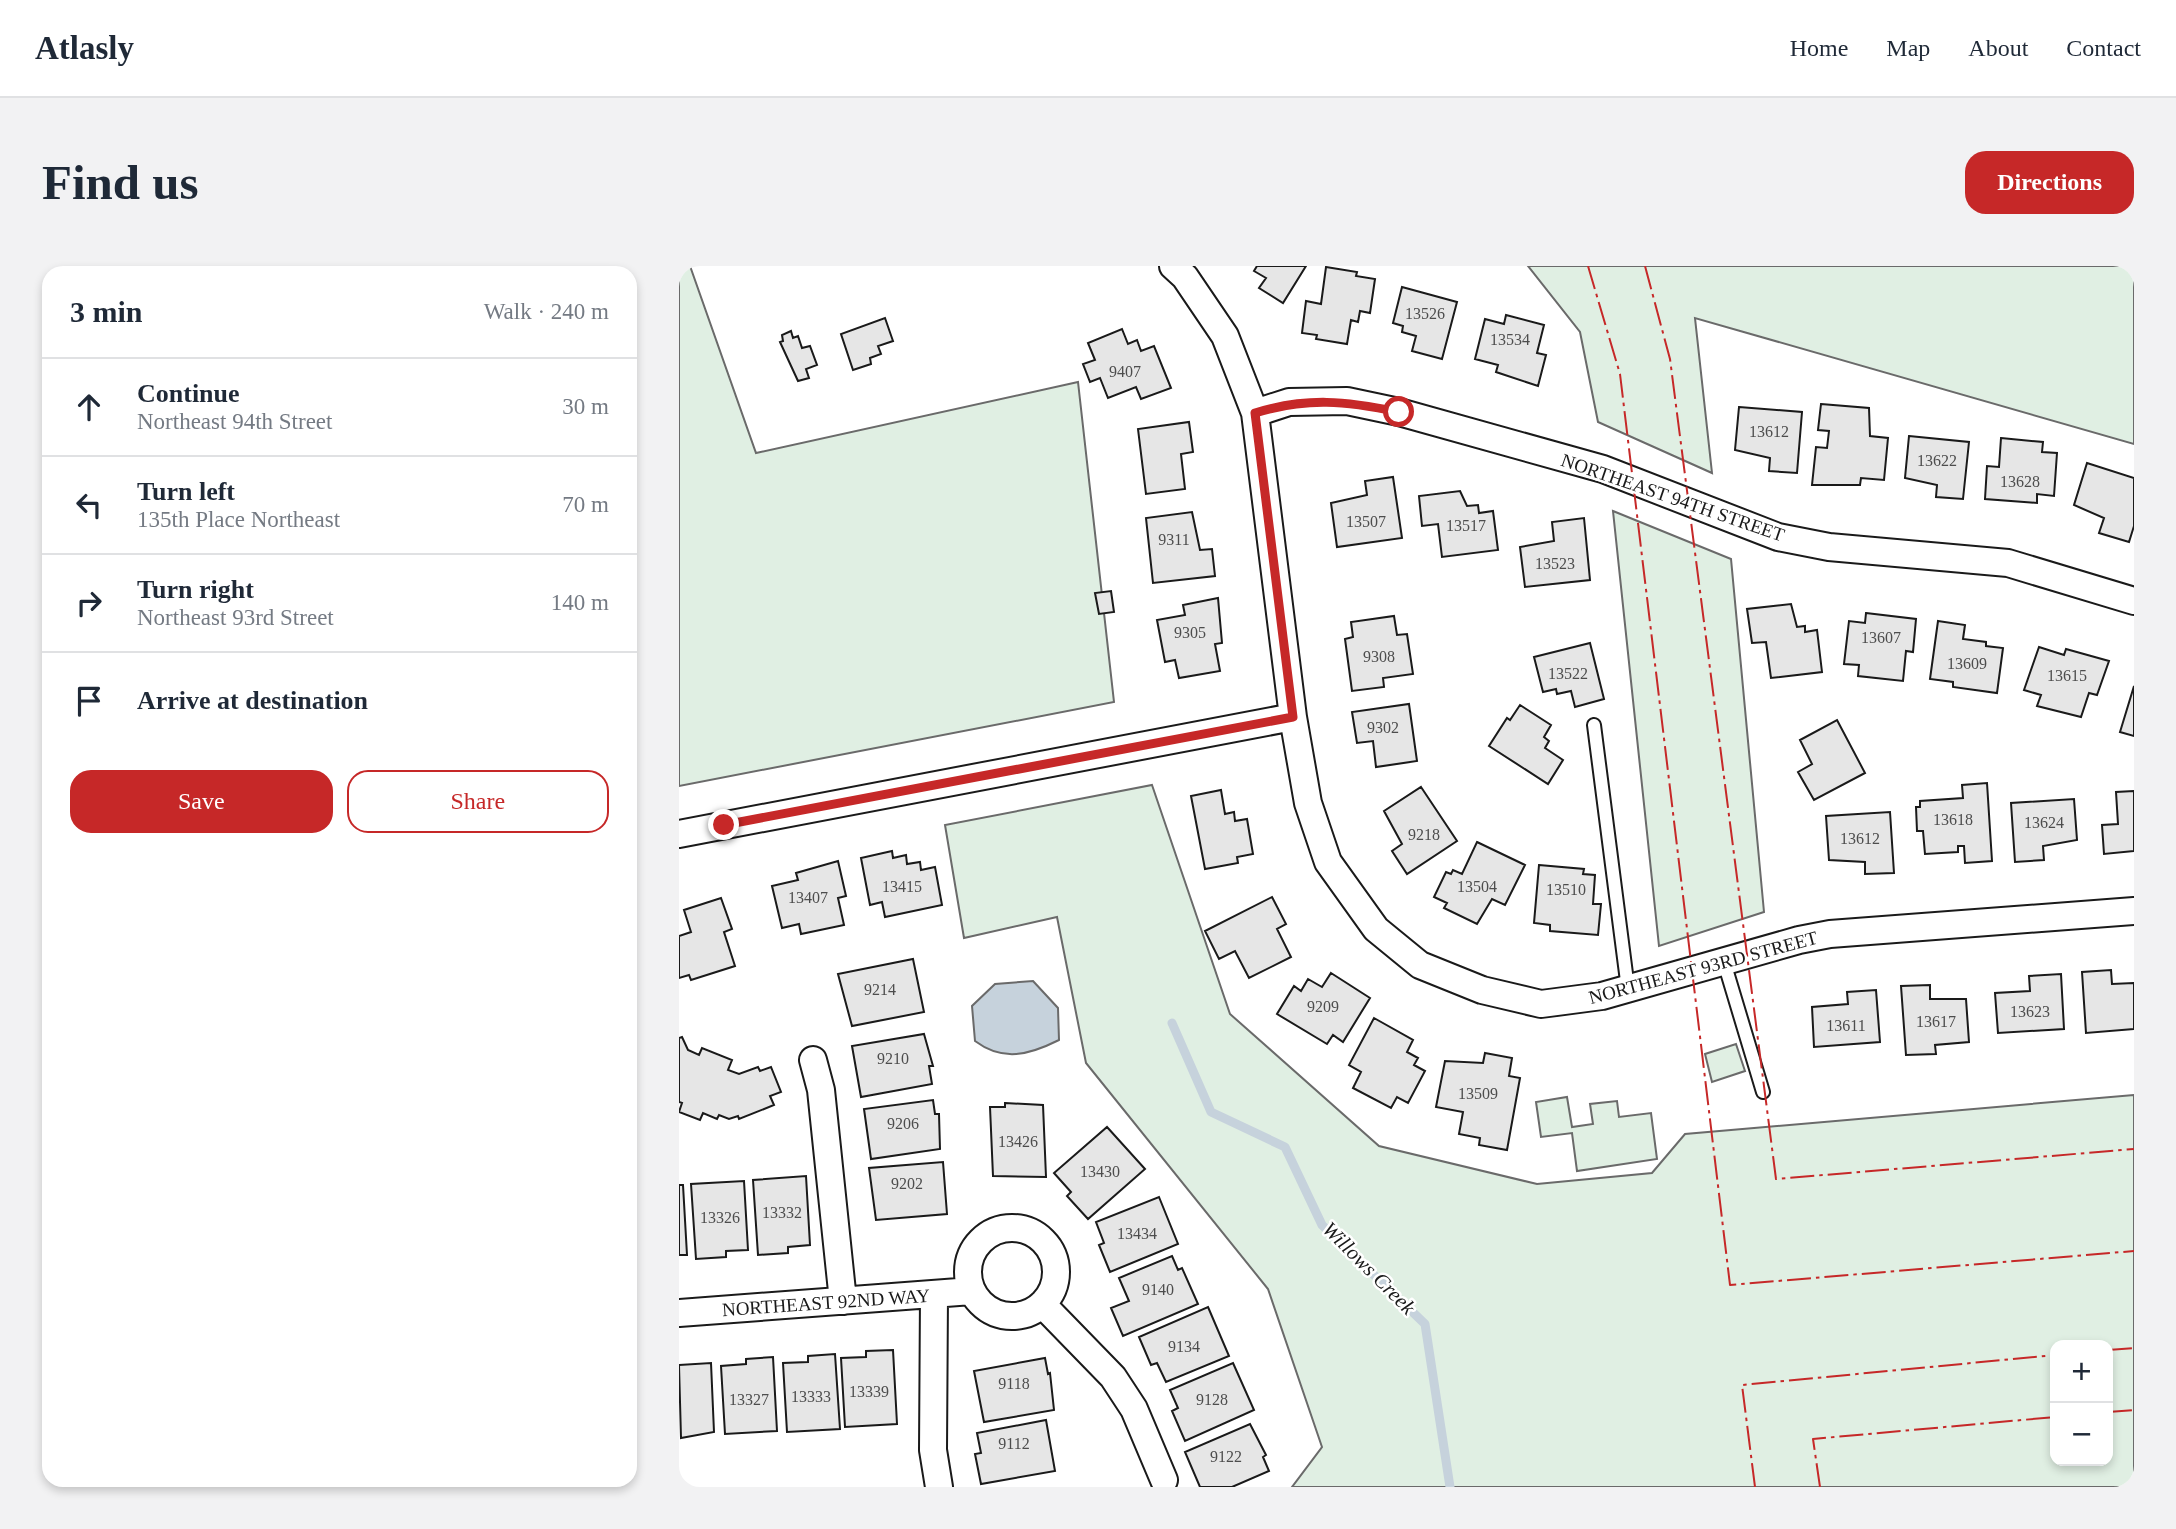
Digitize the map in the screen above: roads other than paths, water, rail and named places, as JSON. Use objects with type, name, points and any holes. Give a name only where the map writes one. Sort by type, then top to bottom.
[{"type":"street","name":"NORTHEAST 93RD STREET","points":[[1173,266],[1185,277],[1225,336],[1255,413],[1293,717],[1308,803],[1328,862],[1376,929],[1420,965],[1482,990],[1541,1004],[1602,996],[1799,940],[1830,934],[2134,911]]},
{"type":"street","name":"NORTHEAST 94TH STREET","points":[[1255,413],[1289,402],[1347,401],[1399,412],[1602,469],[1778,537],[1829,547],[2008,563],[2134,601]]},
{"type":"street","points":[[679,834],[1293,717]]},
{"type":"street","points":[[813,1060],[821,1090],[843,1301]]},
{"type":"street","points":[[998,1230],[1027,1231],[1040,1238],[1055,1263],[1054,1285],[1042,1304],[1031,1312],[1004,1315],[981,1303],[972,1291],[968,1277],[969,1262],[980,1243],[998,1230]]},
{"type":"street","name":"NORTHEAST 92ND WAY","points":[[679,1313],[972,1291]]},
{"type":"street","points":[[934,1295],[933,1450],[939,1487]]},
{"type":"street","points":[[1042,1304],[1113,1377],[1134,1409],[1164,1480]]},
{"type":"lane","points":[[1594,724],[1628,989]]},
{"type":"lane","points":[[1724,962],[1763,1092]]},
{"type":"waterway","name":"Willows Creek","points":[[1172,1023],[1211,1112],[1285,1147],[1322,1225],[1425,1324],[1450,1487]]}]
